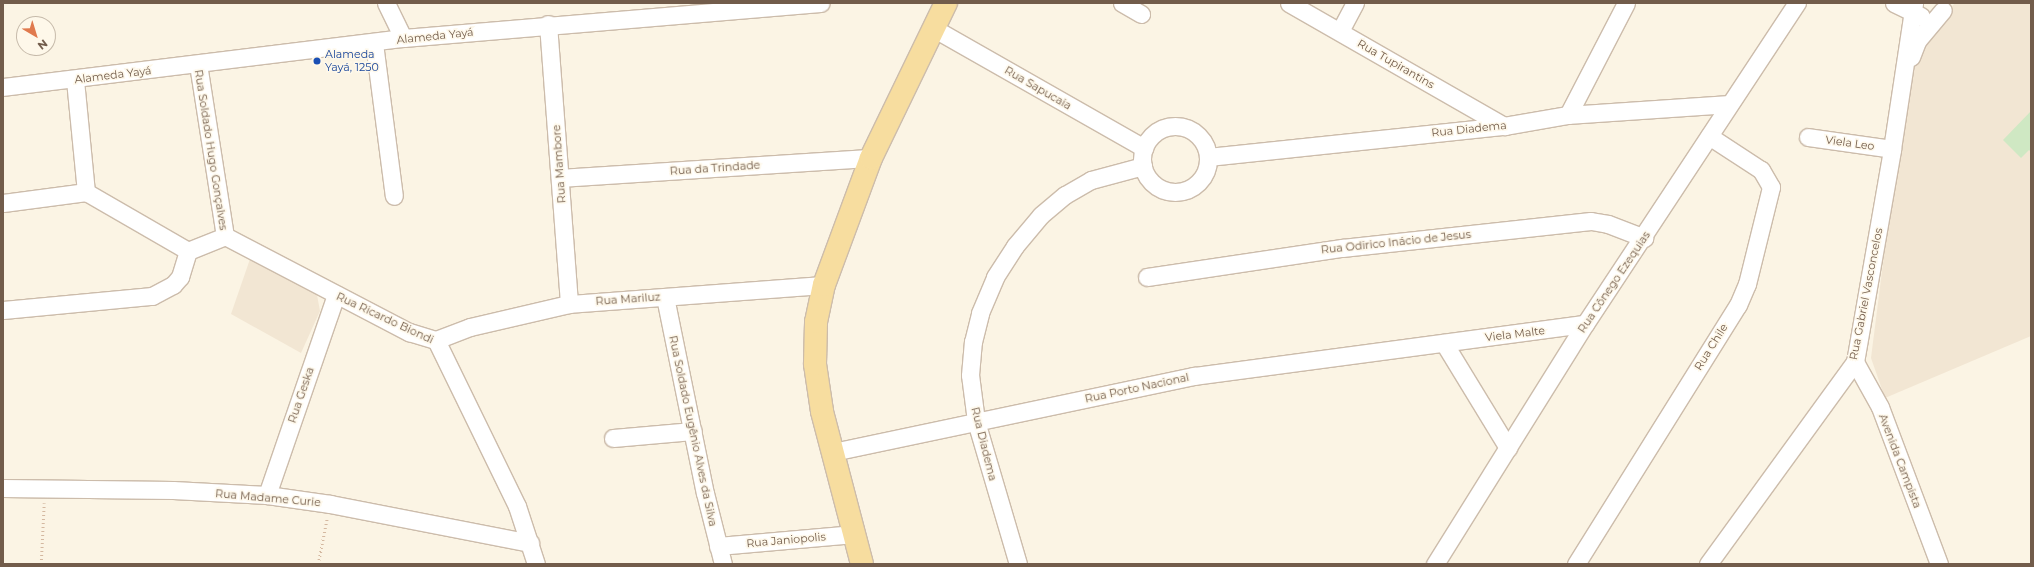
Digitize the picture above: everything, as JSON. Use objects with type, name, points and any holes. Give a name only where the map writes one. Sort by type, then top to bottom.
[{"type":"main road","points":[[862,564],[822,411],[815,364],[816,322],[824,285],[871,158],[946,3]]},
{"type":"street","points":[[386,3],[403,38]]},
{"type":"street","name":"Alameda Yayá","points":[[3,87],[74,80],[374,43],[403,38],[548,24],[821,3]]},
{"type":"street","points":[[1122,3],[1141,14]]},
{"type":"street","name":"Rua Tupirantins","points":[[1289,3],[1504,126]]},
{"type":"street","points":[[1340,31],[1355,3]]},
{"type":"street","points":[[1568,115],[1626,3]]},
{"type":"street","name":"Rua Cônego Ezequias","points":[[1435,564],[1585,324],[1644,238],[1729,104],[1797,3]]},
{"type":"street","points":[[1894,3],[1913,8],[1926,16],[1946,6]]},
{"type":"street","name":"Rua Gabriel Vasconcelos","points":[[1898,99],[1917,41],[1946,6]]},
{"type":"street","name":"Rua Gabriel Vasconcelos","points":[[1708,564],[1856,362],[1892,149],[1898,99],[1913,8]]},
{"type":"street","name":"Rua Mambore","points":[[548,24],[568,304]]},
{"type":"street","name":"Rua Sapucaia","points":[[933,28],[1144,148]]},
{"type":"street","points":[[374,43],[394,196]]},
{"type":"street","name":"Rua Soldado Hugo Gonçalves","points":[[198,64],[225,236]]},
{"type":"street","points":[[74,80],[86,192]]},
{"type":"street","name":"Rua Diadema","points":[[1208,156],[1504,126],[1568,115],[1729,104]]},
{"type":"street","points":[[1180,126],[1190,129],[1199,136],[1208,156],[1202,177],[1185,190],[1174,192],[1159,187],[1147,176],[1143,166],[1144,148],[1158,130],[1180,126]]},
{"type":"street","name":"Rua Chile","points":[[1576,564],[1738,305],[1747,284],[1771,187],[1761,170],[1709,136]]},
{"type":"street","name":"Viela Leo","points":[[1808,137],[1892,149]]},
{"type":"street","name":"Rua da Trindade","points":[[560,178],[871,158]]},
{"type":"street","name":"Rua Diadema","points":[[1018,564],[976,421],[970,375],[973,342],[980,313],[995,278],[1015,246],[1041,215],[1065,195],[1091,180],[1143,166]]},
{"type":"street","points":[[3,203],[86,192],[188,251]]},
{"type":"street","name":"Rua Odirico Inácio de Jesus","points":[[1146,277],[1342,248],[1591,221],[1608,224],[1644,238]]},
{"type":"street","points":[[188,251],[225,236]]},
{"type":"street","name":"Rua Ricardo Biondi","points":[[225,236],[409,332],[436,340],[517,506],[536,564]]},
{"type":"street","points":[[3,310],[152,296],[165,292],[180,277],[188,251]]},
{"type":"street","name":"Rua Mariluz","points":[[436,340],[470,327],[568,304],[824,285]]},
{"type":"street","name":"Rua Geska","points":[[267,495],[336,295]]},
{"type":"street","name":"Rua Soldado Eugênio Alves da Silva","points":[[664,297],[723,564]]},
{"type":"street","name":"Viela Malte","points":[[1444,343],[1585,324]]},
{"type":"street","points":[[1444,343],[1508,448]]},
{"type":"street","name":"Rua Porto Nacional","points":[[833,452],[1194,376],[1444,343]]},
{"type":"street","name":"Avenida Campista","points":[[1856,362],[1880,407],[1939,564]]},
{"type":"street","points":[[612,438],[693,431]]},
{"type":"street","name":"Rua Madame Curie","points":[[3,488],[173,490],[267,495],[330,504],[530,543]]},
{"type":"street","name":"Rua Janiopolis","points":[[718,546],[854,534]]},
{"type":"path","points":[[41,564],[45,489]]},
{"type":"path","points":[[318,564],[330,504]]},
{"type":"shaded area","points":[[1955,3],[2031,3],[2031,336],[1885,398],[1871,358],[1905,90],[1923,37]]},
{"type":"shaded area","points":[[250,259],[317,295],[320,311],[301,353],[231,314]]},
{"type":"green space","points":[[2031,111],[2031,152],[2029,150],[2021,158],[2003,140]]},
{"type":"place","name":"Alameda Yayá, 1250","points":[[317,61]]}]
